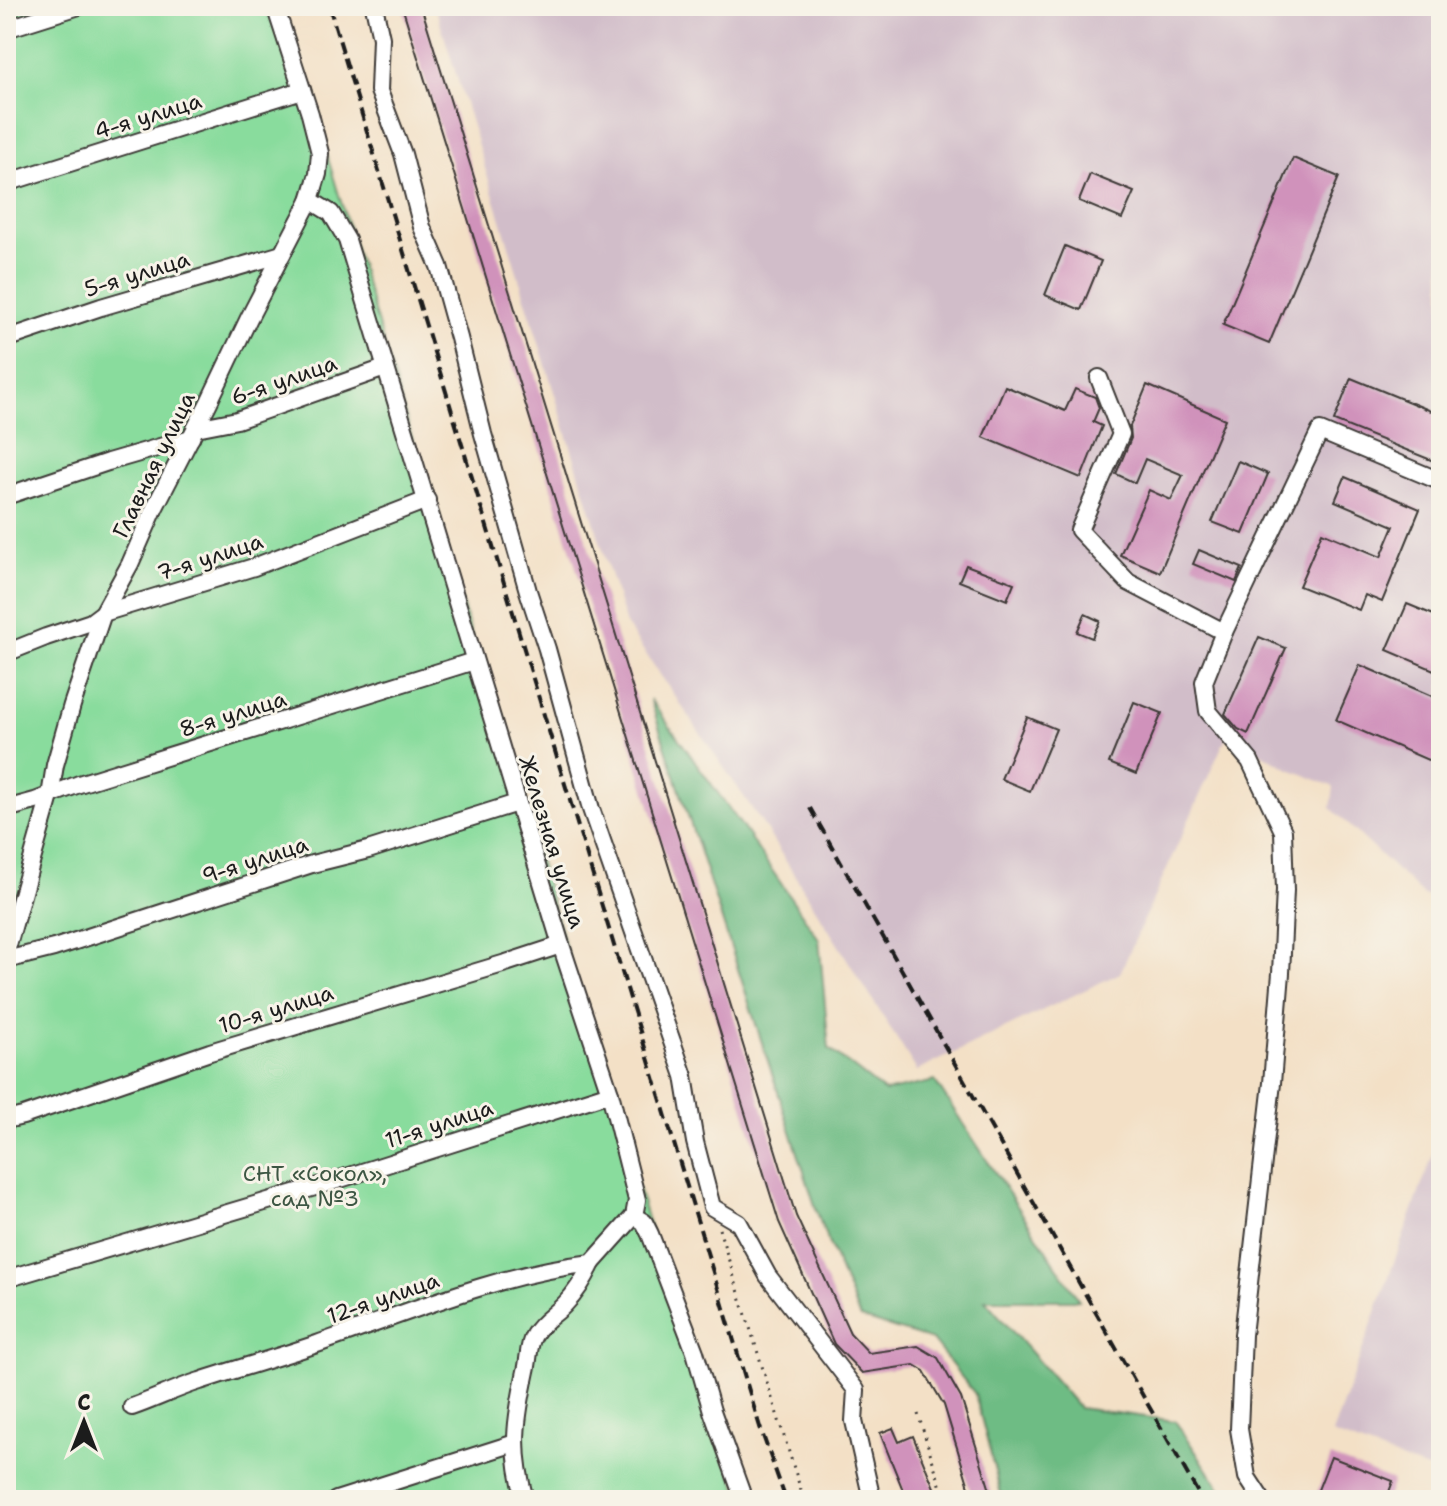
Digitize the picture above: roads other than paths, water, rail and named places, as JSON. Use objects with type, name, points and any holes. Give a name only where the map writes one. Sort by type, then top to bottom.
[{"type":"street","points":[[6,29],[79,6]]},
{"type":"street","name":"Главная улица","points":[[6,952],[72,705],[103,613],[310,200],[318,174],[320,153],[275,6]]},
{"type":"street","points":[[374,6],[381,38],[379,91],[403,154],[422,227],[439,266],[487,448],[591,809],[684,1076],[695,1142],[712,1207],[739,1223],[768,1276],[856,1390],[854,1421],[870,1491],[875,1500]]},
{"type":"street","name":"4-я улица","points":[[6,183],[302,90]]},
{"type":"street","name":"Железная улица","points":[[310,200],[331,213],[347,240],[517,803],[610,1093],[637,1200],[634,1216],[644,1222],[650,1234],[695,1352],[712,1411],[744,1500]]},
{"type":"street","name":"5-я улица","points":[[6,339],[101,307],[282,254]]},
{"type":"street","name":"6-я улица","points":[[6,496],[385,368]]},
{"type":"street","points":[[1099,378],[1121,434],[1079,530],[1128,582],[1224,632]]},
{"type":"street","points":[[1262,1500],[1247,1477],[1239,1429],[1243,1335],[1272,1083],[1281,973],[1285,890],[1283,831],[1250,761],[1208,711],[1204,682],[1224,632],[1320,431],[1437,480]]},
{"type":"street","name":"7-я улица","points":[[6,653],[91,622],[103,613],[254,567],[427,500]]},
{"type":"street","name":"8-я улица","points":[[6,809],[474,661]]},
{"type":"street","name":"9-я улица","points":[[6,960],[54,948],[312,864],[368,850],[517,803]]},
{"type":"street","name":"10-я улица","points":[[6,1120],[210,1052],[561,945]]},
{"type":"street","name":"11-я улица","points":[[6,1279],[315,1187],[610,1093]]},
{"type":"street","points":[[525,1500],[515,1443],[519,1401],[532,1337],[546,1319],[564,1306],[581,1285],[592,1263],[634,1216]]},
{"type":"street","name":"12-я улица","points":[[132,1407],[196,1382],[488,1286],[562,1266],[592,1263]]},
{"type":"street","points":[[336,1500],[515,1443]]},
{"type":"railway","points":[[329,6],[760,1427],[786,1500]]},
{"type":"railway","points":[[810,808],[1202,1500]]},
{"type":"park label","name":"СНТ «Сокол», сад №3","points":[[315,1186]]}]
